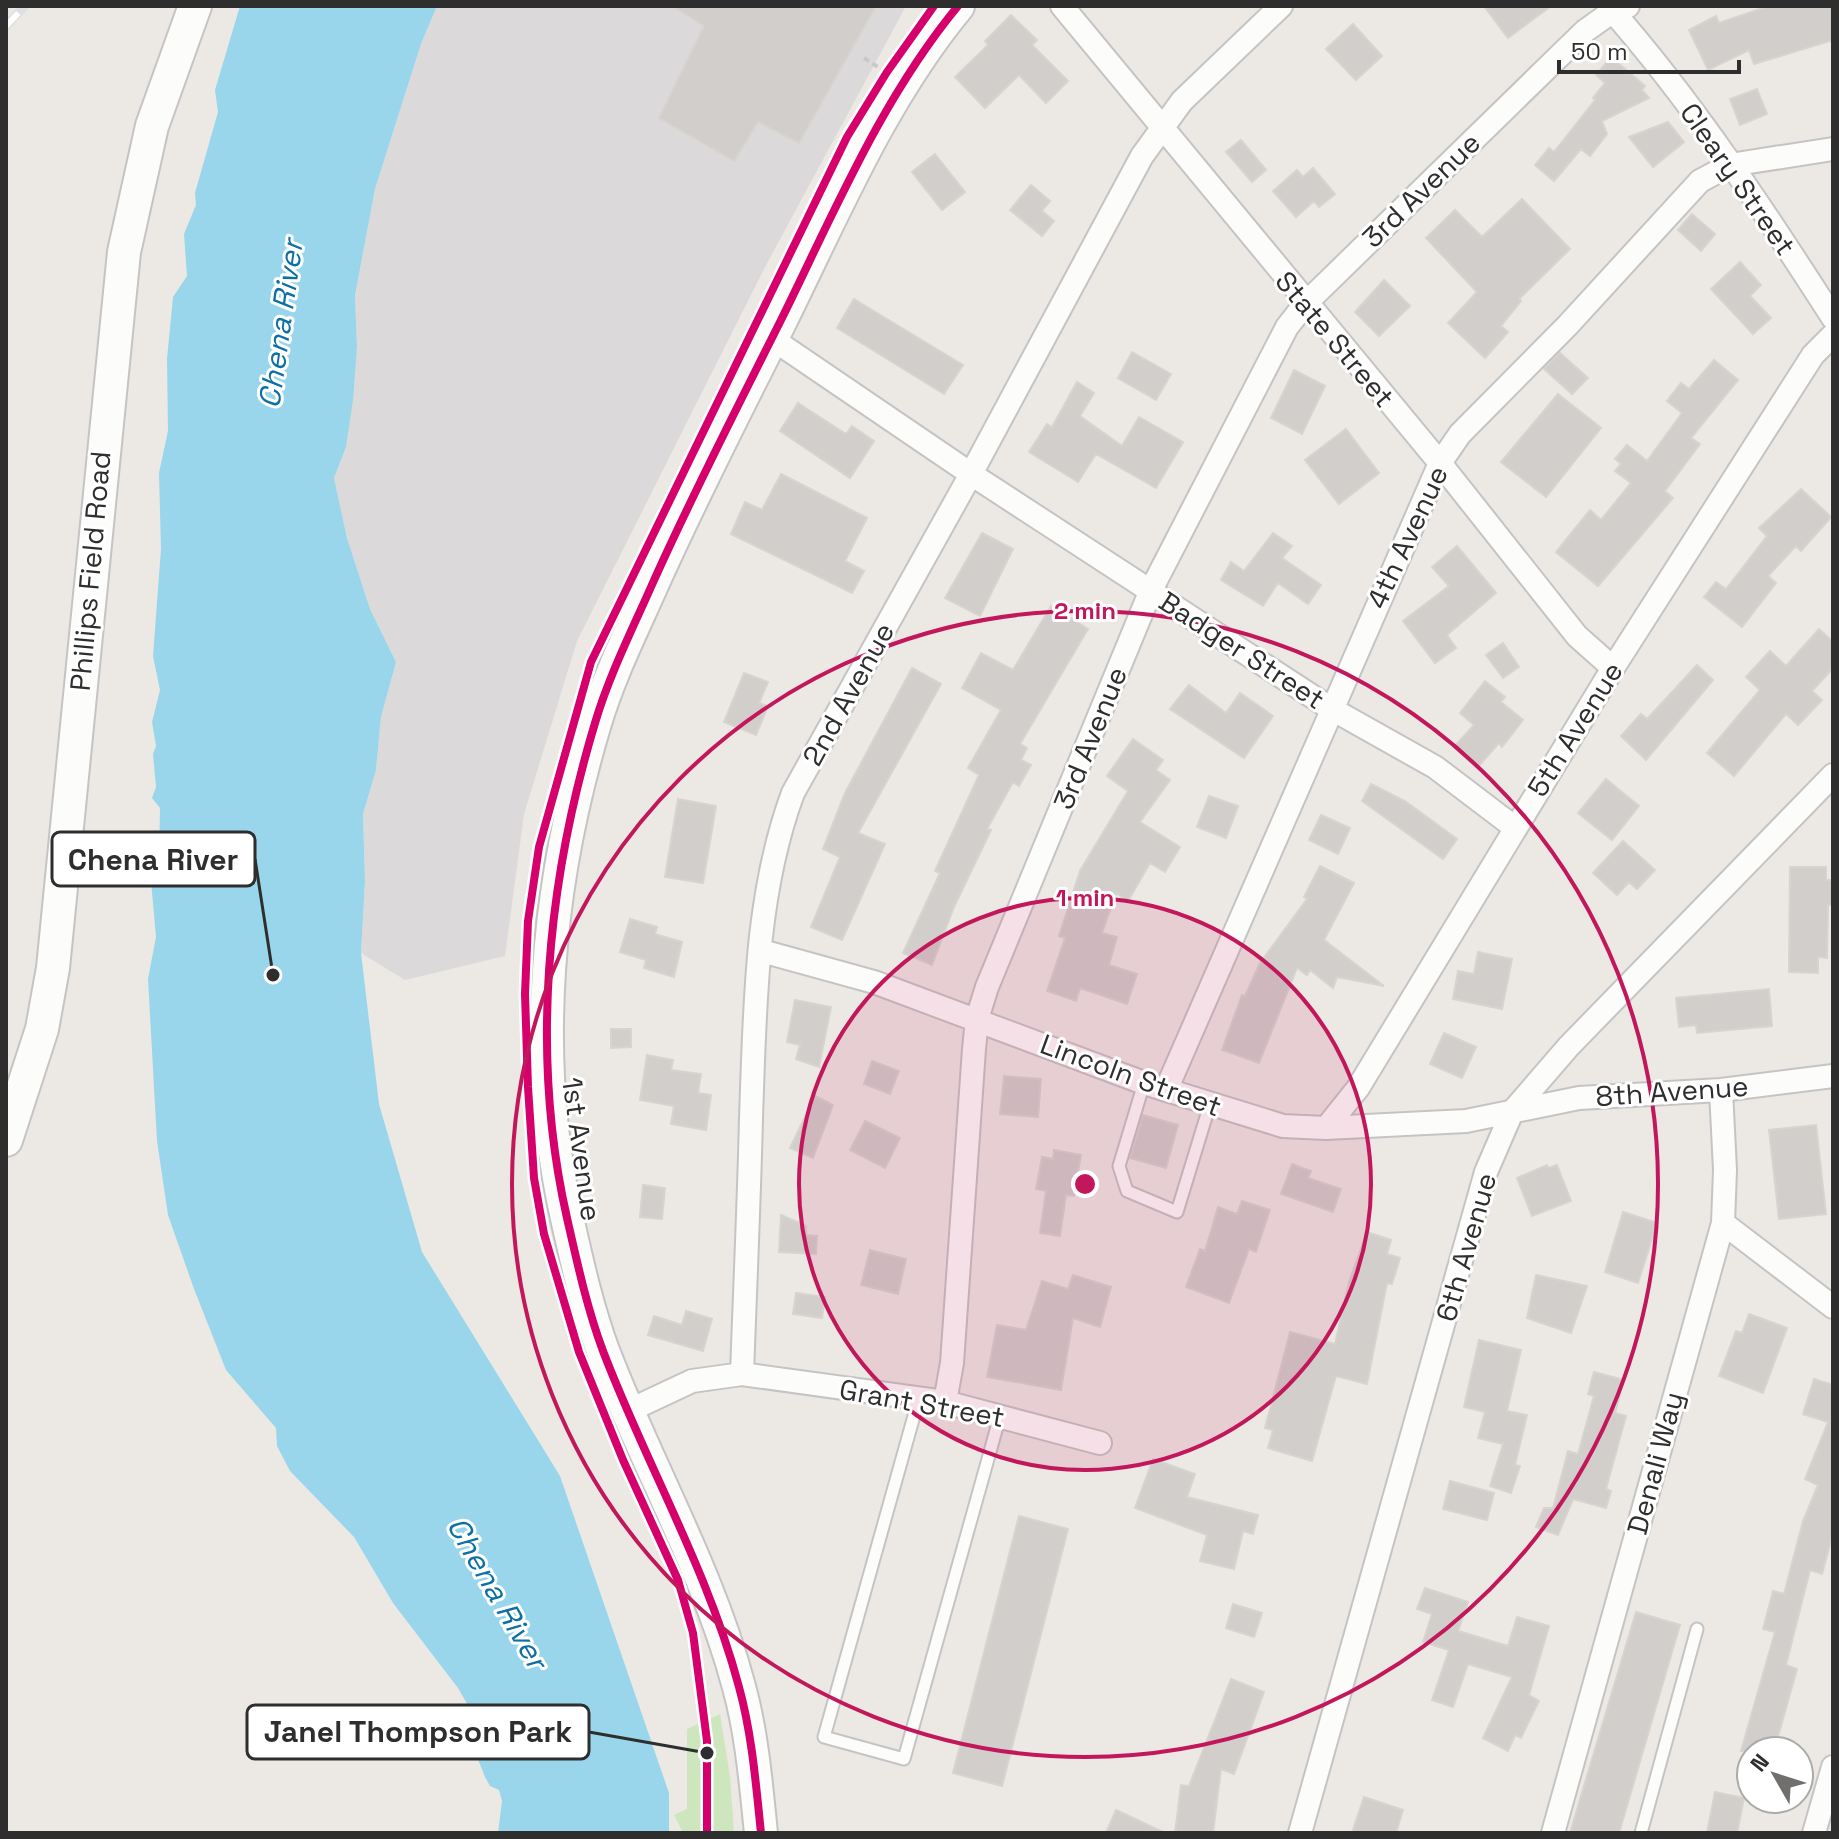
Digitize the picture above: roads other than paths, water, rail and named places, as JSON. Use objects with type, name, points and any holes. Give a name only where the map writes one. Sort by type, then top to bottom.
[{"type":"street","name":"Phillips Field Road","points":[[6,1140],[36,1054],[53,968],[115,308],[124,252],[152,126],[195,6]]},
{"type":"street","name":"1st Avenue","points":[[761,1833],[740,1689],[692,1552],[628,1411],[596,1326],[555,1157],[546,1004],[554,911],[587,754],[614,668],[670,544],[873,134],[958,6]]},
{"type":"street","name":"State Street","points":[[1062,6],[1160,129],[1198,169],[1305,304],[1440,463],[1577,636],[1613,668]]},
{"type":"street","name":"2nd Avenue","points":[[742,1374],[755,1016],[780,830],[793,793],[971,474],[1142,156],[1182,101],[1281,6]]},
{"type":"street","name":"Cleary Street","points":[[1617,8],[1759,203],[1833,318]]},
{"type":"street","name":"3rd Avenue","points":[[945,1402],[952,1363],[977,1019],[1151,590],[1287,327],[1305,304],[1585,31],[1617,8]]},
{"type":"street","name":"4th Avenue","points":[[1166,1090],[1330,708],[1440,463],[1460,434],[1567,326],[1662,218],[1700,181],[1730,165],[1833,149]]},
{"type":"street","name":"5th Avenue","points":[[1326,1128],[1358,1088],[1514,827],[1813,355],[1833,335]]},
{"type":"street","name":"Badger Street","points":[[771,338],[971,474],[1330,708],[1435,767],[1514,827]]},
{"type":"street","name":"6th Avenue","points":[[1300,1833],[1486,1172],[1512,1112],[1569,1046],[1833,775]]},
{"type":"street","name":"Lincoln Street","points":[[762,951],[874,982],[1144,1083],[1283,1126],[1326,1128],[1466,1121],[1512,1112]]},
{"type":"street","name":"8th Avenue","points":[[1512,1112],[1579,1098],[1721,1090],[1833,1076]]},
{"type":"street","name":"Denali Way","points":[[1553,1833],[1723,1223],[1725,1170],[1721,1090]]},
{"type":"street","points":[[1723,1223],[1833,1307]]},
{"type":"street","points":[[628,1411],[692,1381],[742,1374]]},
{"type":"street","name":"Grant Street","points":[[742,1374],[945,1402],[1100,1443]]},
{"type":"street","points":[[1814,1833],[1833,1767]]},
{"type":"lane","points":[[1144,1083],[1119,1166],[1127,1191],[1177,1212],[1210,1104]]},
{"type":"lane","points":[[919,1398],[824,1737],[904,1759],[1000,1416]]},
{"type":"lane","points":[[1641,1833],[1697,1629]]},
{"type":"water","points":[[240,6],[437,6],[421,44],[375,189],[355,296],[357,347],[353,400],[346,447],[334,478],[347,538],[370,609],[396,662],[381,717],[376,770],[363,814],[365,881],[361,953],[379,1104],[422,1252],[560,1476],[669,1793],[669,1833],[498,1833],[502,1801],[499,1790],[490,1786],[485,1777],[475,1752],[477,1721],[458,1688],[393,1603],[354,1537],[290,1471],[277,1446],[276,1428],[226,1370],[168,1215],[157,1141],[148,979],[156,937],[151,881],[159,860],[160,808],[152,798],[156,787],[153,754],[156,746],[152,722],[160,690],[153,656],[161,549],[159,473],[168,431],[167,359],[173,297],[187,276],[184,234],[196,205],[195,193],[218,112],[215,90]]},
{"type":"railway","points":[[6,26],[25,6]]},
{"type":"place","name":"Chena River","points":[[273,975]]},
{"type":"place","name":"Janel Thompson Park","points":[[707,1753]]}]
